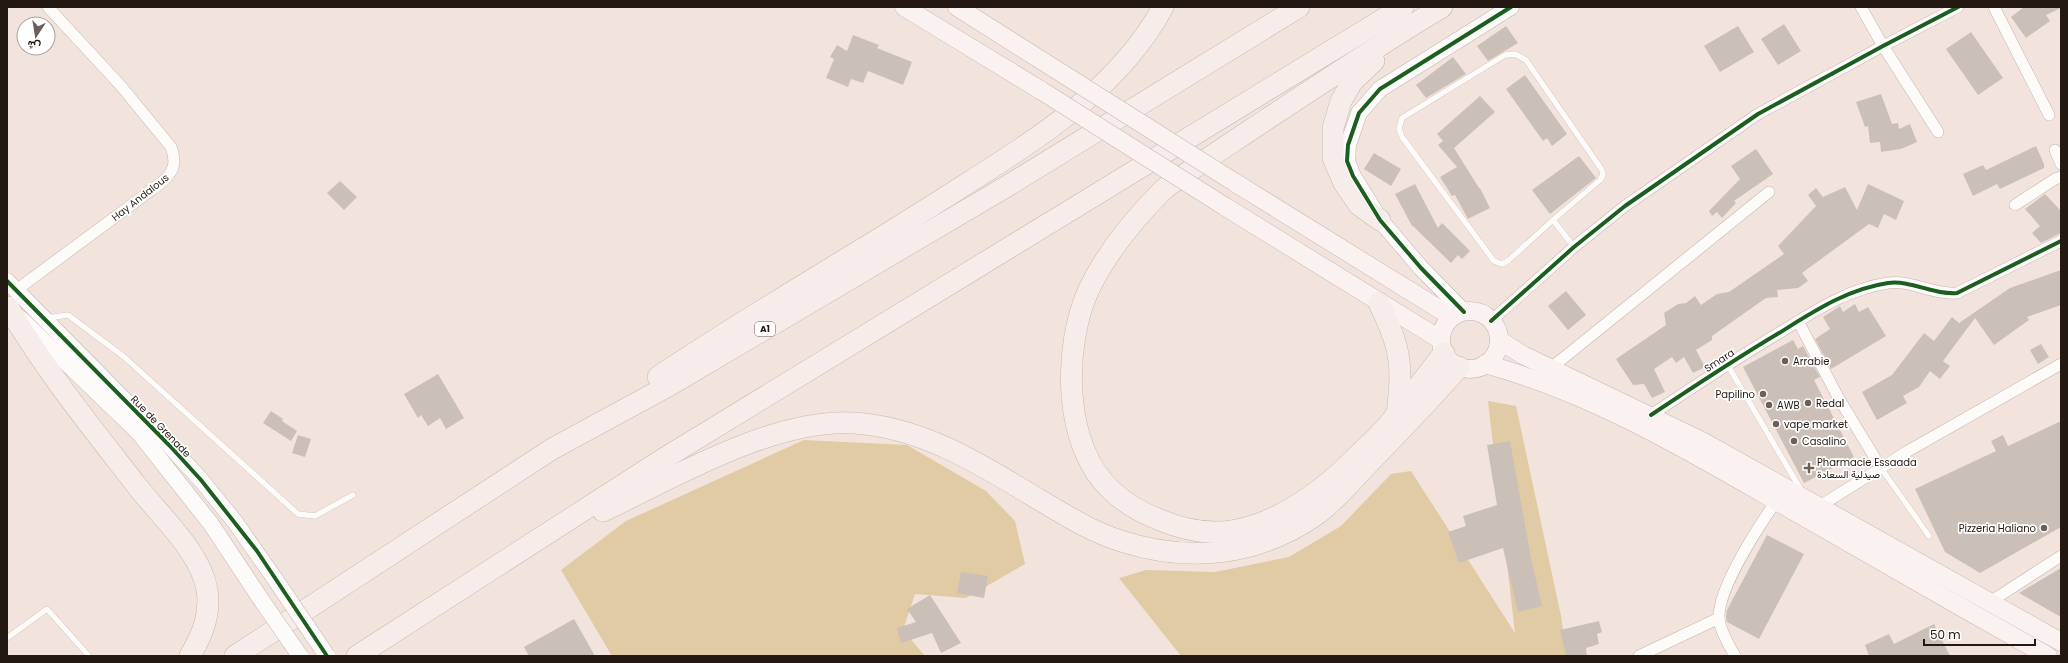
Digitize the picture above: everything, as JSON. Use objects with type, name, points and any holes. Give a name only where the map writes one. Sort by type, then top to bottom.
[{"type":"highway","points":[[552,449],[698,350],[881,238],[987,170],[1053,125],[1095,92],[1125,61],[1147,34],[1163,7]]},
{"type":"highway","name":"A1","points":[[235,656],[552,449],[670,385],[1002,189],[1299,7]]},
{"type":"highway","points":[[357,656],[674,453],[1403,7]]},
{"type":"highway","points":[[1442,7],[1217,152],[1166,188],[1132,224],[1114,247],[1089,290],[1079,323],[1072,355],[1071,391],[1079,435],[1094,468],[1110,490],[1134,509],[1176,527],[1215,532],[1237,530],[1262,523],[1290,509],[1329,483],[1357,457],[1397,414],[1442,347]]},
{"type":"highway","points":[[1380,220],[1359,205],[1344,183],[1333,158],[1333,128],[1341,101],[1352,82],[1403,31]]},
{"type":"highway","points":[[9,298],[36,353],[138,488],[192,554],[201,572],[207,590],[208,614],[201,636],[190,656]]},
{"type":"highway","points":[[1379,303],[1392,330],[1401,366],[1397,414]]},
{"type":"highway","points":[[516,554],[710,460],[768,436],[812,425],[853,423],[888,427],[944,447],[976,462],[1086,526],[1119,541],[1162,552],[1199,554],[1245,548],[1289,533],[1319,513],[1347,487],[1459,367]]},
{"type":"main road","points":[[904,7],[1042,91],[1379,303],[1442,347],[1450,362],[1459,367],[1468,369],[1486,364],[1536,379],[1618,416],[1812,508],[1990,602],[2061,642]]},
{"type":"main road","points":[[957,7],[1234,182],[1458,315]]},
{"type":"main road","points":[[1442,347],[1444,327],[1458,315],[1474,312],[1483,315],[1491,321],[1497,330],[1499,340],[1495,354],[1486,364]]},
{"type":"main road","points":[[1499,340],[1551,368],[1651,415],[1781,494]]},
{"type":"main road","points":[[1812,508],[2048,656]]},
{"type":"street","name":"Hay Andalous","points":[[9,298],[170,176],[174,163],[171,147],[121,86],[48,7]]},
{"type":"street","points":[[1458,315],[1421,268],[1380,220],[1353,176],[1347,161],[1350,134],[1359,113],[1380,89],[1414,66],[1511,7]]},
{"type":"street","points":[[1861,7],[1883,46],[1938,132]]},
{"type":"street","points":[[1491,321],[1574,247],[1625,206],[1758,114],[1958,7]]},
{"type":"street","points":[[1994,7],[2050,115]]},
{"type":"street","points":[[2055,150],[2061,164]]},
{"type":"street","points":[[2015,205],[2055,179],[2061,177]]},
{"type":"street","points":[[1551,368],[1769,192]]},
{"type":"street","name":"Smara","points":[[1651,415],[1727,364],[1798,322],[1820,307],[1867,287],[1897,283],[1911,284],[1947,294],[1957,294],[2061,241]]},
{"type":"street","name":"Rue de Grenade","points":[[9,298],[45,318],[170,446],[201,480],[235,522],[278,582],[327,656]]},
{"type":"street","name":"Rue de Grenade","points":[[9,298],[75,370],[139,433],[211,524],[300,656]]},
{"type":"street","points":[[1798,322],[1838,397],[1881,468]]},
{"type":"street","points":[[1812,508],[2061,364]]},
{"type":"street","points":[[1735,656],[1719,618],[1722,602],[1730,578],[1781,494]]},
{"type":"street","points":[[1990,602],[2061,556]]},
{"type":"street","points":[[1639,656],[1719,618]]},
{"type":"lane","points":[[1515,54],[1526,60],[1602,170],[1603,175],[1600,180],[1553,220],[1509,260],[1502,264],[1494,261],[1402,137],[1399,128],[1402,118],[1505,56],[1515,54]]},
{"type":"lane","points":[[1553,220],[1574,247]]},
{"type":"lane","points":[[45,318],[68,315],[124,356],[298,514],[315,516],[353,495]]},
{"type":"lane","points":[[1727,364],[1812,508]]},
{"type":"lane","points":[[1881,468],[1929,536]]},
{"type":"lane","points":[[7,638],[47,609],[90,656]]},
{"type":"shaded area","points":[[1488,401],[1516,406],[1561,616],[1567,656],[1181,656],[1119,578],[1146,570],[1215,572],[1289,557],[1341,526],[1391,474],[1411,471],[1515,633]]},
{"type":"shaded area","points":[[804,440],[907,445],[986,491],[1015,521],[1025,564],[966,598],[915,594],[903,630],[925,656],[612,656],[561,570],[626,521]]},
{"type":"building","points":[[2024,7],[2061,8],[2046,15],[2050,21],[2026,38],[2011,17]]},
{"type":"building","points":[[1784,24],[1801,51],[1778,65],[1761,39]]},
{"type":"building","points":[[1506,26],[1518,43],[1488,61],[1477,46]]},
{"type":"building","points":[[1738,26],[1754,52],[1720,72],[1704,46]]},
{"type":"building","points":[[1971,32],[2003,78],[1978,95],[1946,49]]},
{"type":"building","points":[[853,35],[879,45],[877,48],[912,62],[903,85],[868,71],[863,83],[851,79],[848,87],[826,78],[834,59],[830,57],[837,45],[847,51]]},
{"type":"building","points":[[1453,57],[1466,74],[1426,98],[1416,85]]},
{"type":"building","points":[[1525,75],[1567,134],[1552,146],[1547,138],[1543,141],[1506,89]]},
{"type":"building","points":[[1881,94],[1892,124],[1898,123],[1899,129],[1910,124],[1917,142],[1901,149],[1881,152],[1880,142],[1870,143],[1868,126],[1865,127],[1856,102]]},
{"type":"building","points":[[1480,96],[1495,112],[1454,148],[1480,188],[1490,208],[1468,219],[1455,195],[1452,196],[1440,177],[1457,167],[1438,145],[1443,141],[1437,134]]},
{"type":"building","points":[[2036,146],[2044,164],[2044,168],[2000,189],[1997,184],[1973,196],[1963,174],[1983,165],[1986,170]]},
{"type":"building","points":[[1756,149],[1773,174],[1734,201],[1736,203],[1722,218],[1717,212],[1712,216],[1709,211],[1740,179],[1731,166]]},
{"type":"building","points":[[1374,153],[1401,169],[1391,186],[1364,169]]},
{"type":"building","points":[[1579,156],[1596,178],[1550,214],[1532,190]]},
{"type":"building","points":[[340,181],[357,197],[344,210],[327,193]]},
{"type":"building","points":[[1415,184],[1438,228],[1442,223],[1470,251],[1462,259],[1458,255],[1451,263],[1412,226],[1395,194]]},
{"type":"building","points":[[1868,184],[1904,201],[1896,220],[1884,214],[1878,228],[1869,224],[1802,273],[1808,281],[1798,288],[1777,290],[1778,297],[1766,298],[1712,336],[1712,340],[1696,350],[1705,367],[1693,373],[1684,357],[1676,363],[1672,357],[1654,369],[1665,392],[1652,398],[1644,384],[1633,385],[1616,359],[1666,325],[1664,313],[1678,304],[1686,303],[1695,296],[1701,305],[1717,294],[1729,292],[1784,254],[1778,246],[1816,206],[1808,195],[1816,188],[1823,197],[1845,187],[1857,210]]},
{"type":"building","points":[[2045,194],[2061,211],[2061,233],[2041,243],[2032,233],[2040,226],[2025,209]]},
{"type":"building","points":[[2061,270],[2061,305],[2027,317],[2029,320],[1994,345],[1975,318],[1943,361],[1950,366],[1940,379],[1930,371],[1919,387],[1903,396],[1907,403],[1877,420],[1862,392],[1892,375],[1924,333],[1934,341],[1952,317],[1959,323],[2010,288]]},
{"type":"building","points":[[1566,291],[1586,315],[1568,330],[1548,306]]},
{"type":"building","points":[[1855,304],[1859,312],[1868,307],[1886,336],[1831,369],[1815,339],[1830,329],[1823,317],[1840,306],[1843,312]]},
{"type":"building","points":[[1793,340],[1798,349],[1803,346],[1820,377],[1814,380],[1854,457],[1804,483],[1743,367]]},
{"type":"building","points":[[2041,344],[2049,357],[2038,364],[2030,350]]},
{"type":"building","points":[[438,374],[464,418],[446,429],[440,418],[428,426],[421,415],[418,418],[404,394]]},
{"type":"building","points":[[271,411],[283,419],[282,421],[297,431],[291,441],[263,423]]},
{"type":"building","points":[[2061,421],[2061,527],[1980,573],[1945,552],[1915,489],[1996,451],[1991,441],[2003,435],[2008,446]]},
{"type":"building","points":[[298,435],[311,439],[305,457],[292,453]]},
{"type":"building","points":[[1510,441],[1531,558],[1542,606],[1518,612],[1503,548],[1459,563],[1448,532],[1466,526],[1463,516],[1497,505],[1487,445]]},
{"type":"building","points":[[1767,535],[1804,554],[1759,639],[1727,622],[1726,617],[1727,610]]},
{"type":"building","points":[[2061,568],[2061,617],[2019,593]]},
{"type":"building","points":[[961,572],[988,576],[984,598],[957,593]]},
{"type":"building","points":[[930,595],[961,643],[941,653],[932,633],[901,643],[897,628],[916,622],[907,609]]},
{"type":"building","points":[[574,619],[595,656],[529,656],[524,647]]},
{"type":"building","points":[[1599,621],[1602,632],[1597,634],[1599,644],[1586,648],[1587,656],[1566,656],[1560,630]]},
{"type":"building","points":[[1934,624],[1950,656],[1869,656],[1865,645],[1889,634],[1894,644]]},
{"type":"cycle path","points":[[1464,312],[1421,268],[1380,220],[1353,176],[1347,161],[1348,145],[1359,113],[1380,89],[1511,7]]},
{"type":"cycle path","points":[[1491,321],[1574,247],[1625,206],[1758,114],[1958,7]]},
{"type":"cycle path","points":[[1651,415],[1714,373],[1763,343],[1831,302],[1858,290],[1888,283],[1897,283],[1914,285],[1939,292],[1957,293],[2061,241]]},
{"type":"cycle path","points":[[7,281],[170,446],[201,480],[257,551],[327,656]]},
{"type":"place","name":"Arrabie","points":[[1785,361]]},
{"type":"place","name":"Papilino","points":[[1763,394]]},
{"type":"place","name":"Redal","points":[[1808,403]]},
{"type":"place","name":"AWB","points":[[1769,405]]},
{"type":"place","name":"vape market","points":[[1776,424]]},
{"type":"place","name":"Casalino","points":[[1794,441]]},
{"type":"place","name":"Pharmacie Essaada صيدلية السعادة","points":[[1809,468]]},
{"type":"place","name":"Pizzeria Haliano","points":[[2044,528]]}]
